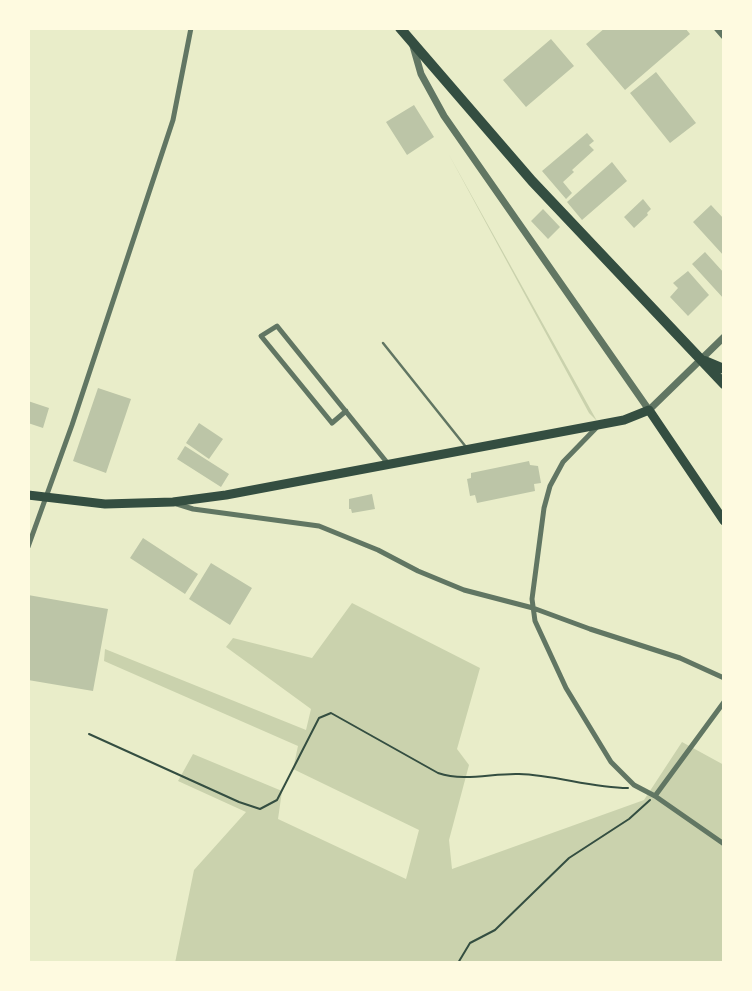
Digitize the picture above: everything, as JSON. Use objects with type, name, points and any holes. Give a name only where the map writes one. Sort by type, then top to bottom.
[{"type":"highway","points":[[400,28],[532,181],[724,384]]},
{"type":"highway","points":[[702,359],[724,369]]},
{"type":"main road","points":[[28,495],[122,505],[173,502],[599,425],[624,420],[649,410],[724,521]]},
{"type":"street","points":[[28,547],[173,120],[191,28]]},
{"type":"street","points":[[717,28],[724,37]]},
{"type":"street","points":[[413,45],[421,74],[444,116],[649,410],[724,337]]},
{"type":"street","points":[[346,411],[332,423],[261,336],[276,326],[346,411],[389,465]]},
{"type":"street","points":[[599,425],[563,462],[550,486],[544,508],[533,608],[535,621],[566,688],[611,762],[639,788],[724,844]]},
{"type":"street","points":[[173,502],[193,509],[319,526],[378,550],[445,583],[476,594],[533,608],[680,658],[724,678]]},
{"type":"street","points":[[654,796],[724,702]]},
{"type":"lane","points":[[383,343],[468,450]]},
{"type":"path","points":[[89,734],[260,809],[277,800],[320,718],[331,713],[438,774],[453,778],[518,774],[549,776],[611,788],[639,788]]},
{"type":"path","points":[[458,963],[470,943],[495,930],[569,858],[629,819],[654,796]]},
{"type":"green space","points":[[448,153],[597,421],[589,413]]},
{"type":"green space","points":[[352,603],[480,668],[457,749],[469,765],[449,840],[452,869],[644,800],[682,742],[724,765],[724,963],[175,963],[194,870],[246,812],[178,781],[193,754],[282,791],[278,819],[406,879],[419,830],[293,769],[298,746],[104,661],[105,649],[306,730],[311,709],[226,647],[233,638],[312,658]]},
{"type":"building","points":[[605,28],[685,28],[690,34],[625,90],[586,44]]},
{"type":"building","points":[[551,39],[574,66],[526,107],[503,80]]},
{"type":"building","points":[[656,72],[696,123],[670,143],[630,93]]},
{"type":"building","points":[[414,105],[434,137],[407,155],[386,122]]},
{"type":"building","points":[[587,133],[594,141],[589,145],[594,150],[563,182],[572,193],[566,199],[542,171]]},
{"type":"building","points":[[612,162],[627,181],[582,220],[567,202]]},
{"type":"building","points":[[643,199],[651,209],[634,228],[624,217]]},
{"type":"building","points":[[711,205],[724,219],[724,256],[693,222]]},
{"type":"building","points":[[543,209],[560,227],[548,239],[531,221]]},
{"type":"building","points":[[705,252],[724,273],[724,299],[692,264]]},
{"type":"building","points":[[688,271],[709,295],[688,316],[670,297],[678,288],[673,283]]},
{"type":"building","points":[[98,388],[131,399],[106,473],[73,461]]},
{"type":"building","points":[[28,401],[49,408],[43,428],[28,423]]},
{"type":"building","points":[[199,423],[223,439],[209,459],[186,443]]},
{"type":"building","points":[[185,446],[229,474],[221,487],[177,459]]},
{"type":"building","points":[[529,461],[530,465],[538,466],[541,483],[534,484],[535,491],[477,503],[475,495],[470,496],[467,479],[471,478],[471,473]]},
{"type":"building","points":[[372,494],[375,509],[352,513],[349,499]]},
{"type":"building","points":[[143,538],[198,574],[185,594],[130,558]]},
{"type":"building","points":[[211,563],[252,588],[230,625],[189,599]]},
{"type":"building","points":[[28,595],[108,609],[93,691],[28,680]]}]
